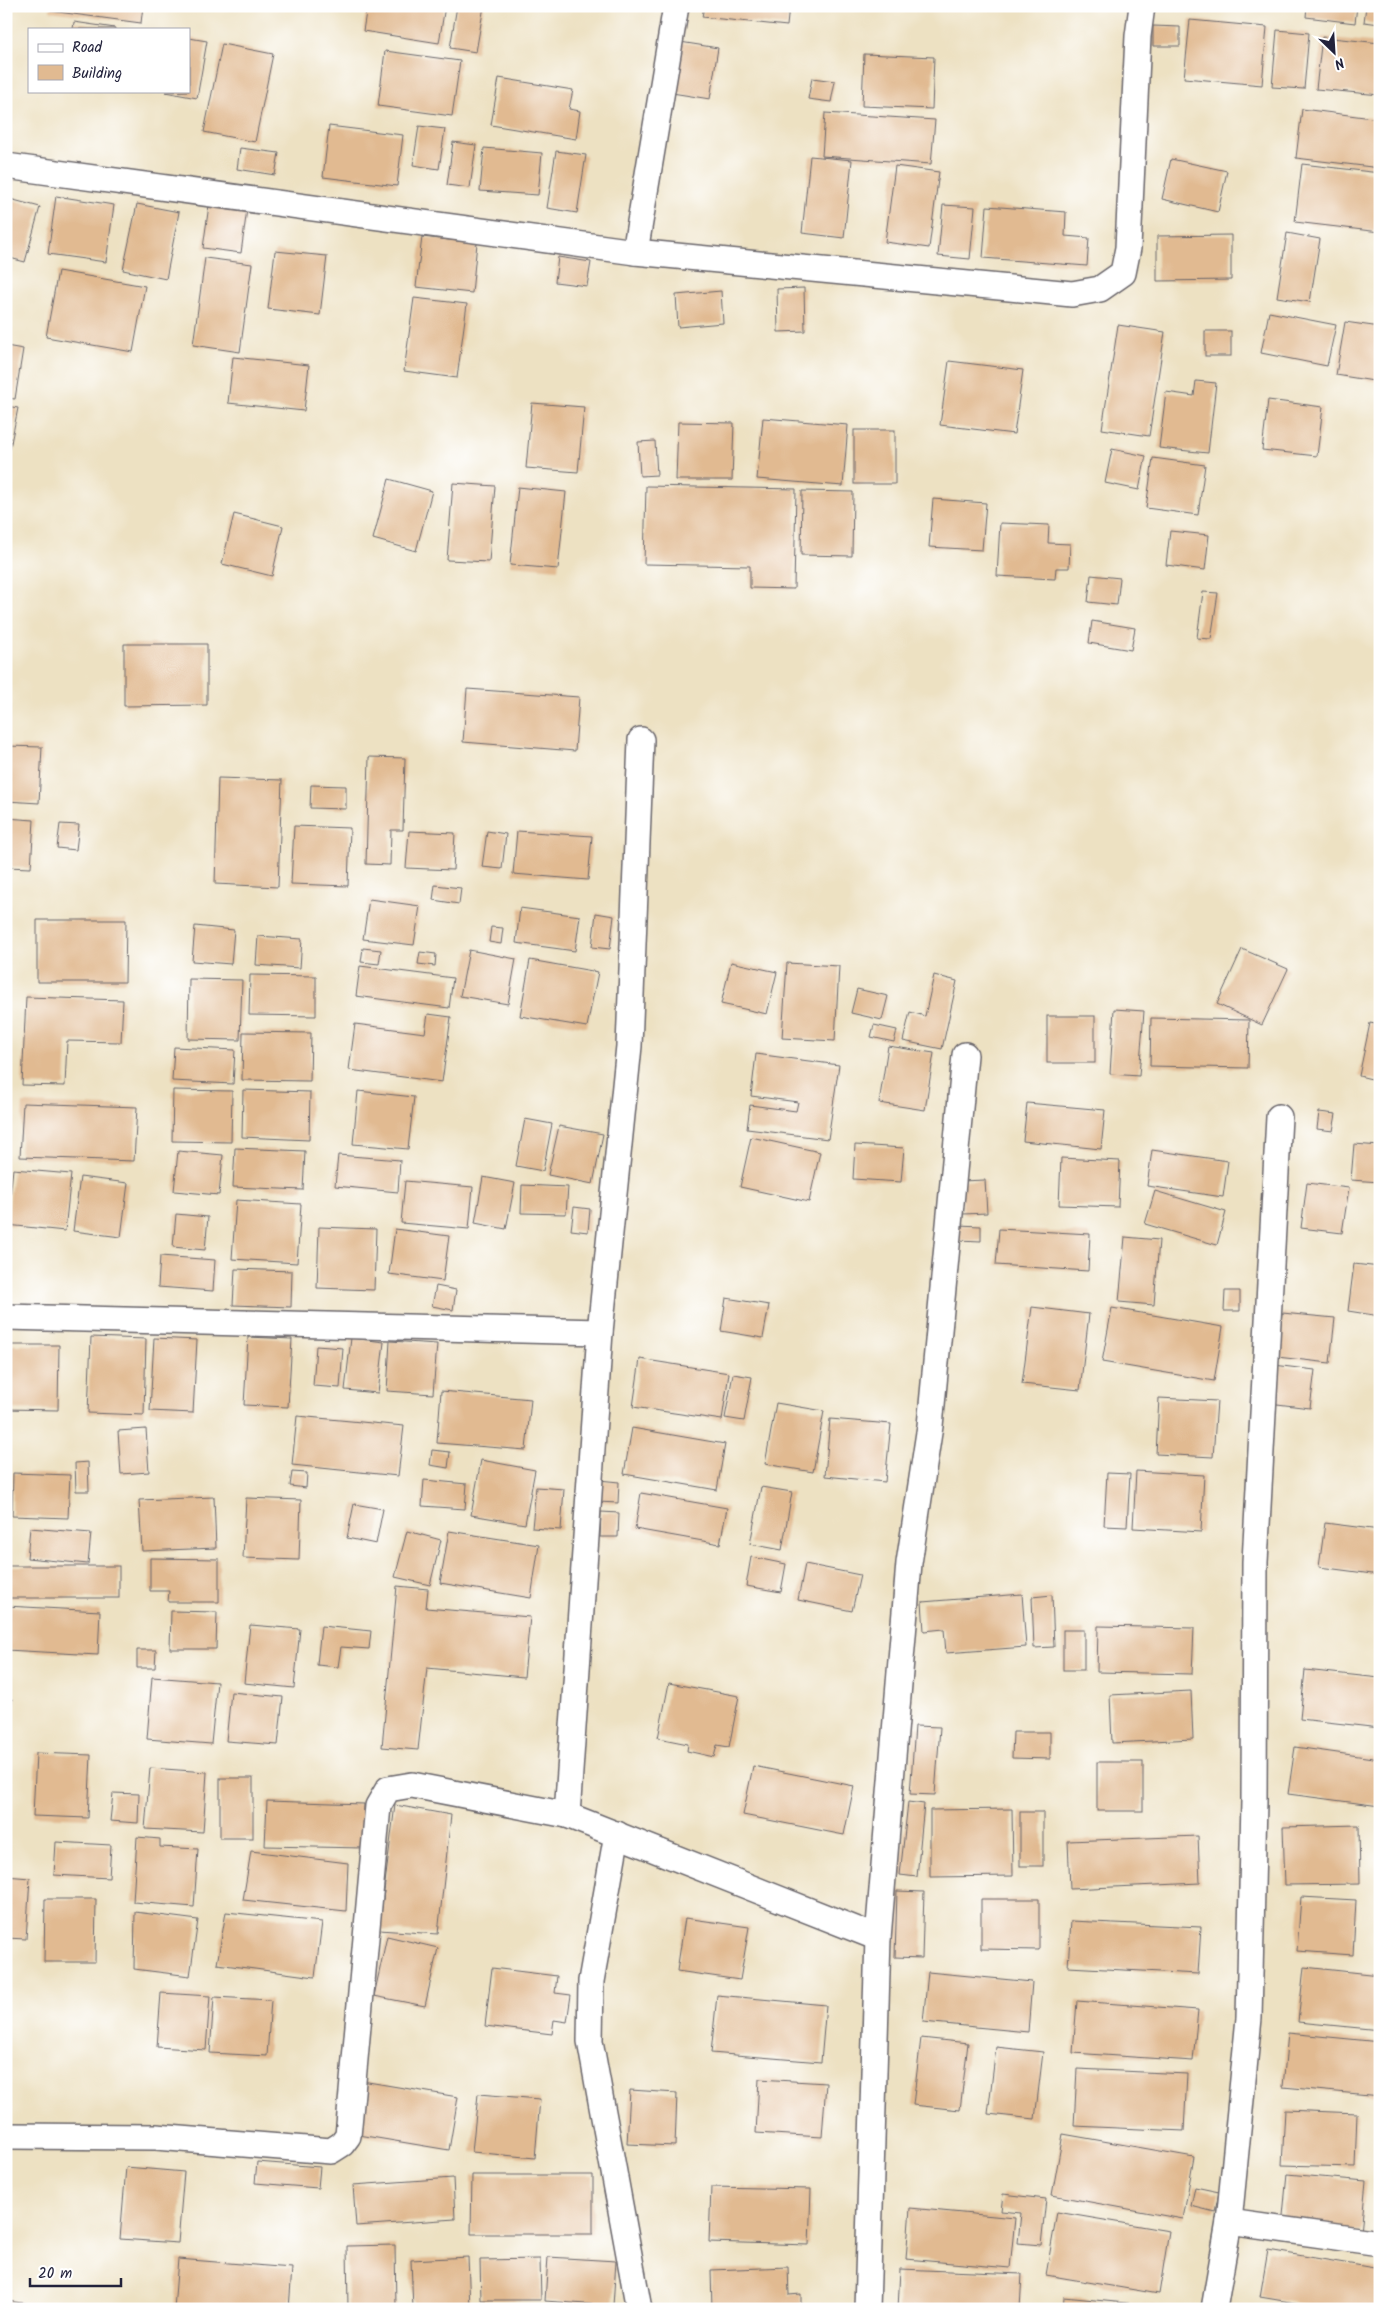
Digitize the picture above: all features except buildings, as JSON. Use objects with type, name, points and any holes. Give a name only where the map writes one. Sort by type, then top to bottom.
[{"type":"street","points":[[635,252],[676,6]]},
{"type":"street","points":[[6,166],[635,252],[1072,294],[1100,289],[1123,273],[1128,248],[1138,36],[1142,6]]},
{"type":"street","points":[[567,1815],[600,1332],[629,1046],[641,740]]},
{"type":"street","points":[[867,2309],[878,1938],[909,1563],[930,1426],[965,1055]]},
{"type":"street","points":[[1214,2309],[1229,2222],[1249,2018],[1254,1801],[1255,1562],[1279,1117]]},
{"type":"street","points":[[6,1317],[600,1332]]},
{"type":"street","points":[[6,2136],[156,2137],[331,2150],[342,2144],[348,2136],[378,1806],[388,1789],[412,1785],[567,1815],[878,1938]]},
{"type":"street","points":[[617,1834],[591,1981],[590,2042],[640,2309]]},
{"type":"street","points":[[1229,2222],[1380,2243]]}]
